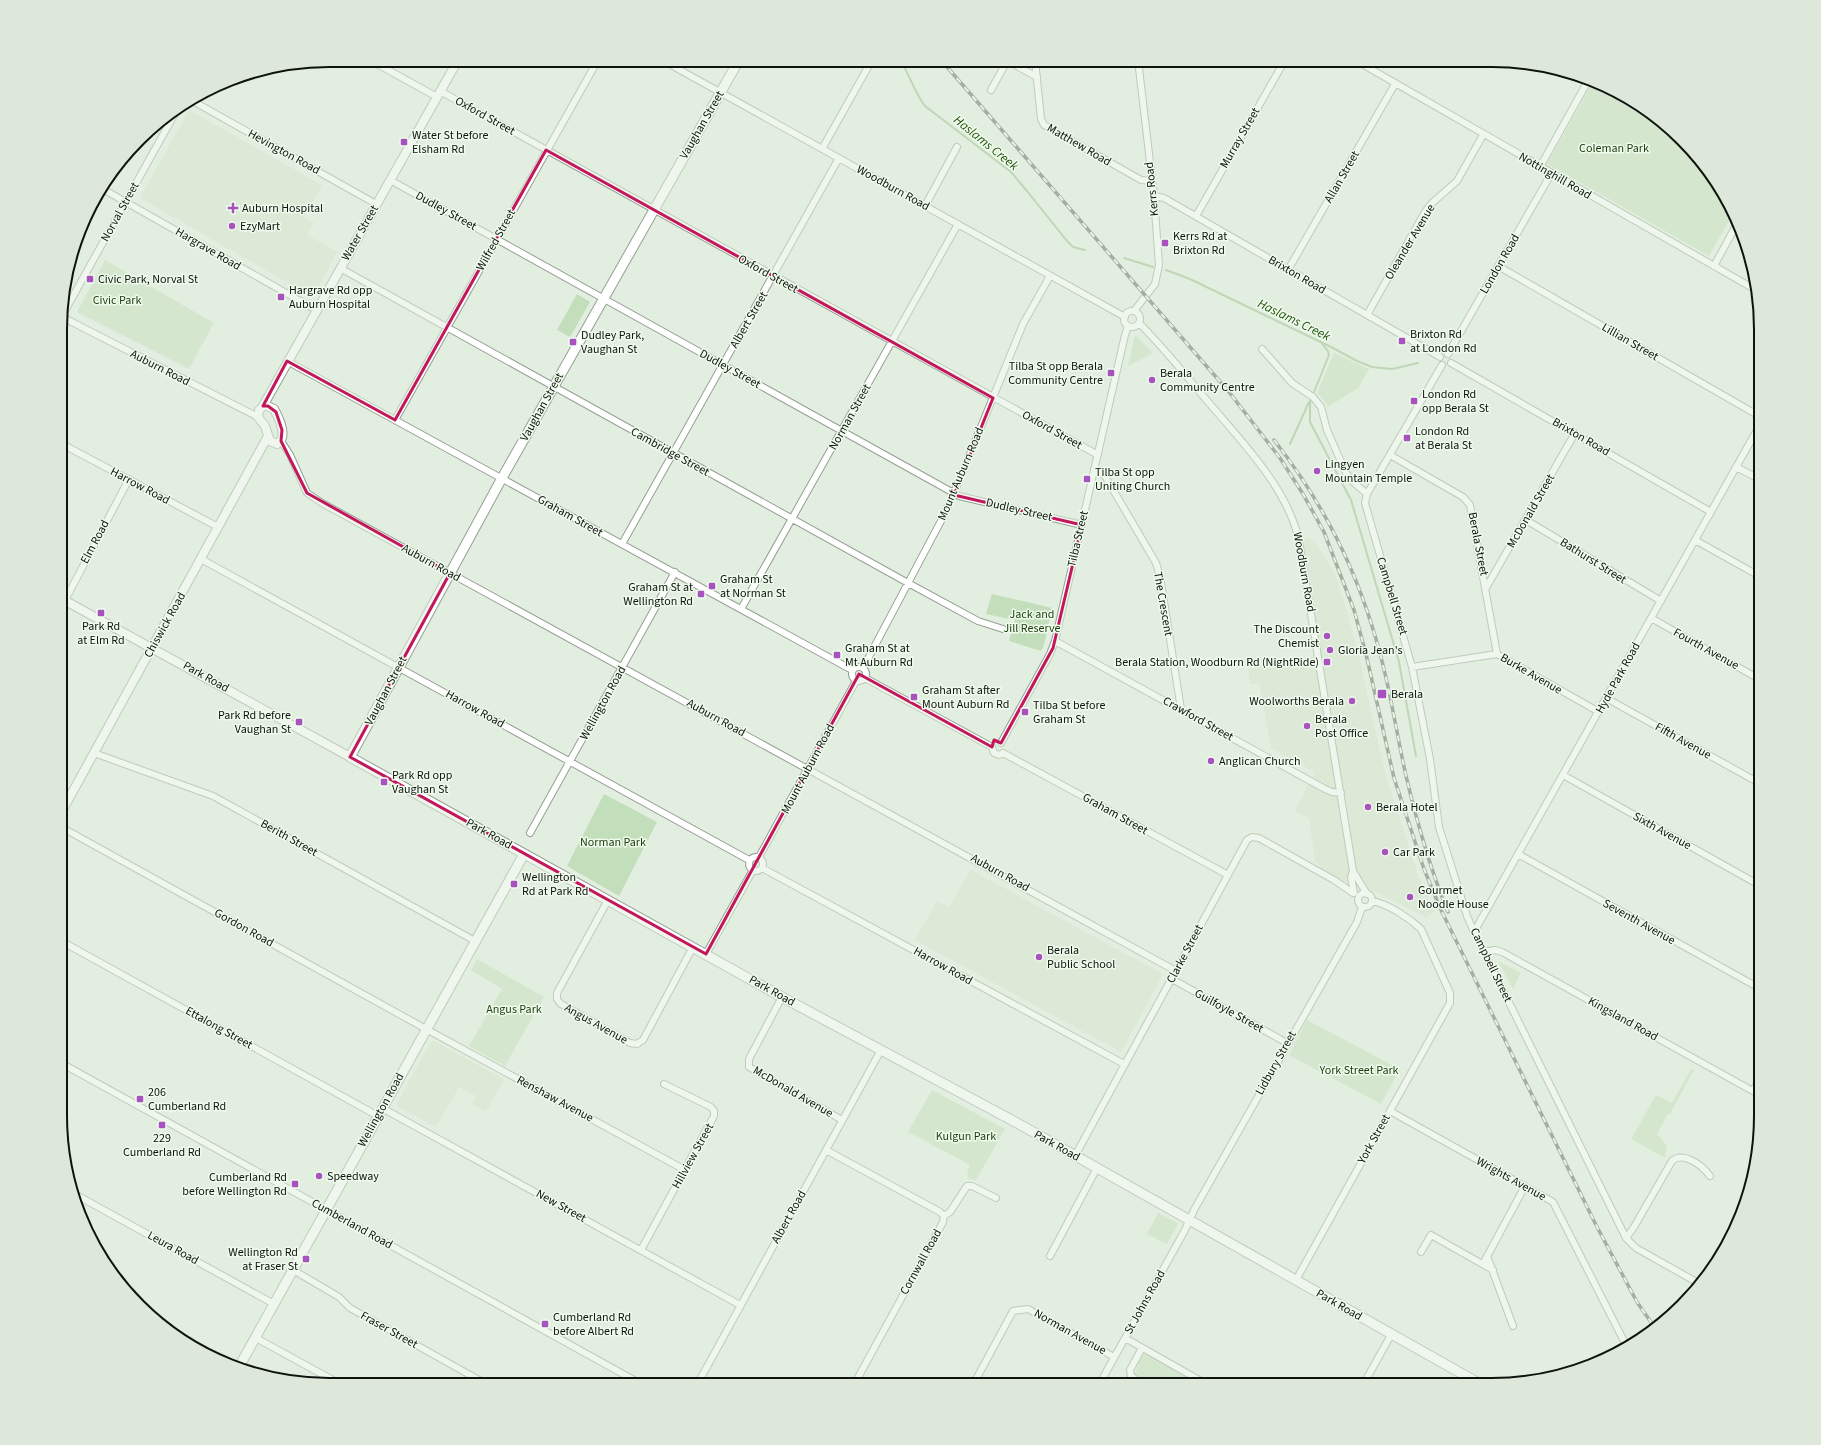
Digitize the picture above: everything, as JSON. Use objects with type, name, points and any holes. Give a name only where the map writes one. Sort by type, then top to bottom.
[{"type":"main road","name":"Vaughan Street","points":[[350,757],[502,478],[735,67]]},
{"type":"main road","name":"Park Road","points":[[350,757],[782,997],[1097,1168],[1469,1378]]},
{"type":"main road","name":"Wellington Road","points":[[242,1363],[524,854]]},
{"type":"street","name":"Oxford Street","points":[[384,67],[546,150],[1098,455]]},
{"type":"street","name":"Water Street","points":[[258,417],[258,412],[287,360],[454,67]]},
{"type":"street","name":"Wilfred Street","points":[[395,420],[446,327],[594,67]]},
{"type":"street","name":"Woodburn Road","points":[[674,67],[1125,317]]},
{"type":"street","points":[[822,149],[868,67]]},
{"type":"street","points":[[991,90],[1003,67]]},
{"type":"street","points":[[1019,67],[1037,78]]},
{"type":"street","name":"Matthew Road","points":[[1036,67],[1041,119],[1044,126],[1141,180],[1152,181]]},
{"type":"street","name":"Kerrs Road","points":[[1134,311],[1153,288],[1159,269],[1154,196],[1139,67]]},
{"type":"street","name":"Murray Street","points":[[1196,216],[1281,67]]},
{"type":"street","name":"Nottinghill Road","points":[[1370,67],[1395,84],[1751,287]]},
{"type":"street","name":"Allan Street","points":[[1288,270],[1395,84]]},
{"type":"street","points":[[1540,167],[1586,85]]},
{"type":"street","name":"Hevington Road","points":[[198,102],[376,204]]},
{"type":"street","name":"Norval Street","points":[[68,306],[171,120]]},
{"type":"street","name":"Oleander Avenue","points":[[1367,314],[1425,212],[1457,181],[1484,135]]},
{"type":"street","points":[[925,206],[957,147]]},
{"type":"street","name":"Albert Street","points":[[622,544],[839,158]]},
{"type":"street","name":"London Road","points":[[1448,354],[1551,174]]},
{"type":"street","name":"Dudley Street","points":[[390,180],[960,496],[1082,525]]},
{"type":"street","name":"Hargrave Road","points":[[106,191],[316,310]]},
{"type":"street","name":"Brixton Road","points":[[1154,196],[1164,198],[1196,216],[1440,357]]},
{"type":"street","name":"Norman Street","points":[[741,609],[958,224]]},
{"type":"street","points":[[1714,266],[1734,229]]},
{"type":"street","name":"Lillian Street","points":[[1498,266],[1754,414]]},
{"type":"street","name":"Cambridge Street","points":[[340,268],[792,520],[978,621],[1004,628]]},
{"type":"street","name":"Mount Auburn Road","points":[[863,668],[954,493],[1024,324],[1050,276]]},
{"type":"street","points":[[1129,311],[1134,311],[1140,316],[1139,323],[1133,327],[1128,326],[1125,322],[1125,317],[1129,311]]},
{"type":"street","name":"Auburn Road","points":[[68,320],[258,417]]},
{"type":"street","name":"Woodburn Road","points":[[1139,323],[1192,383],[1259,465],[1279,494],[1294,522],[1299,541],[1341,793],[1356,895]]},
{"type":"street","name":"Tilba Street","points":[[1001,742],[1050,654],[1055,641],[1124,335],[1128,326]]},
{"type":"street","points":[[1262,349],[1292,383],[1311,396],[1321,407],[1327,430],[1346,473],[1352,481],[1368,494]]},
{"type":"street","points":[[1444,354],[1448,354],[1452,358],[1451,363],[1446,366],[1442,365],[1440,362],[1440,357],[1444,354]]},
{"type":"street","name":"Graham Street","points":[[287,360],[852,670]]},
{"type":"street","name":"Brixton Road","points":[[1451,363],[1711,512]]},
{"type":"street","points":[[1390,454],[1442,365]]},
{"type":"street","points":[[258,417],[265,426],[272,443],[277,444],[281,441],[282,430],[276,412],[268,406],[262,406]]},
{"type":"street","name":"McDonald Street","points":[[1486,588],[1575,433]]},
{"type":"street","name":"Hyde Park Road","points":[[1474,932],[1754,435]]},
{"type":"street","name":"Chiswick Road","points":[[67,802],[268,436]]},
{"type":"street","name":"Auburn Road","points":[[281,441],[288,451],[307,493],[313,498],[1176,970]]},
{"type":"street","name":"Harrow Road","points":[[67,447],[218,527]]},
{"type":"street","name":"Campbell Street","points":[[1390,454],[1368,494],[1366,506],[1412,667],[1430,759],[1437,820],[1467,916],[1626,1238],[1636,1248],[1695,1281]]},
{"type":"street","name":"Berala Street","points":[[1390,454],[1463,497],[1470,505],[1486,588],[1496,654]]},
{"type":"street","points":[[1736,467],[1754,476]]},
{"type":"street","name":"The Crescent","points":[[1094,469],[1105,476],[1156,563],[1160,576],[1181,709]]},
{"type":"street","name":"Elm Road","points":[[67,595],[129,479]]},
{"type":"street","name":"Bathurst Street","points":[[1526,520],[1661,601]]},
{"type":"street","points":[[1695,540],[1754,573]]},
{"type":"street","name":"Harrow Road","points":[[201,559],[750,860]]},
{"type":"street","name":"Wellington Road","points":[[530,834],[675,572]]},
{"type":"street","name":"Park Road","points":[[67,604],[152,648],[350,757]]},
{"type":"street","name":"Fourth Avenue","points":[[1651,618],[1754,676]]},
{"type":"street","name":"Crawford Street","points":[[1055,641],[1325,789],[1332,792],[1341,793]]},
{"type":"street","name":"Burke Avenue","points":[[1412,667],[1496,654],[1599,712]]},
{"type":"street","points":[[857,667],[863,668],[866,673],[865,678],[862,681],[856,681],[852,676],[852,670],[857,667]]},
{"type":"street","points":[[865,678],[992,746],[994,753],[999,755],[1003,753],[1005,748],[1001,742],[997,742],[992,746]]},
{"type":"street","name":"Mount Auburn Road","points":[[760,857],[856,681]]},
{"type":"street","name":"Fifth Avenue","points":[[1606,698],[1754,780]]},
{"type":"street","name":"Berith Street","points":[[94,753],[213,796],[475,940]]},
{"type":"street","name":"Graham Street","points":[[1003,753],[1228,875]]},
{"type":"street","name":"Sixth Avenue","points":[[1563,775],[1754,882]]},
{"type":"street","name":"Gordon Road","points":[[67,830],[426,1029]]},
{"type":"street","name":"Clarke Street","points":[[1075,1156],[1247,840],[1256,837],[1334,880],[1356,895]]},
{"type":"street","name":"Seventh Avenue","points":[[1518,854],[1754,986]]},
{"type":"street","points":[[754,856],[760,857],[763,861],[762,868],[753,870],[749,866],[750,860],[754,856]]},
{"type":"street","name":"Harrow Road","points":[[762,868],[1124,1064]]},
{"type":"street","points":[[706,954],[753,870]]},
{"type":"street","name":"Woodburn Road","points":[[1352,874],[1367,894]]},
{"type":"street","points":[[1334,880],[1346,881],[1352,874]]},
{"type":"street","points":[[1367,894],[1372,901],[1369,906],[1362,907],[1358,903],[1356,895],[1367,894]]},
{"type":"street","name":"Angus Avenue","points":[[608,900],[556,997],[561,1004],[623,1039],[635,1044],[643,1040],[693,947]]},
{"type":"street","name":"York Street","points":[[1296,1280],[1448,1007],[1451,997],[1421,929],[1413,922],[1382,904],[1372,901]]},
{"type":"street","name":"Lidbury Street","points":[[1190,1220],[1194,1210],[1287,1043],[1357,922],[1362,907]]},
{"type":"street","name":"Ettalong Street","points":[[67,944],[380,1112]]},
{"type":"street","name":"Kingsland Road","points":[[1484,952],[1495,950],[1502,952],[1753,1091]]},
{"type":"street","name":"Guilfoyle Street","points":[[1172,979],[1287,1043]]},
{"type":"street","name":"McDonald Avenue","points":[[782,997],[749,1059],[748,1065],[752,1070],[842,1120]]},
{"type":"street","name":"Renshaw Avenue","points":[[426,1029],[685,1170]]},
{"type":"street","name":"Albert Road","points":[[701,1378],[881,1050]]},
{"type":"street","name":"Cumberland Road","points":[[67,1066],[629,1378]]},
{"type":"street","name":"Hillview Street","points":[[641,1250],[714,1119],[714,1111],[705,1104],[664,1084]]},
{"type":"street","name":"Wrights Avenue","points":[[1390,1111],[1550,1200],[1556,1206],[1625,1342]]},
{"type":"street","name":"New Street","points":[[380,1112],[641,1250],[740,1305]]},
{"type":"street","name":"Cornwall Road","points":[[826,1150],[940,1212],[944,1216],[943,1222],[858,1378]]},
{"type":"street","points":[[1626,1238],[1675,1158],[1683,1157],[1704,1168],[1710,1176]]},
{"type":"street","points":[[1050,1256],[1097,1168]]},
{"type":"street","points":[[944,1216],[950,1212],[967,1186],[972,1186],[996,1198]]},
{"type":"street","points":[[1483,1264],[1526,1186]]},
{"type":"street","name":"Leura Road","points":[[80,1196],[274,1304]]},
{"type":"street","name":"St Johns Road","points":[[1103,1378],[1190,1220]]},
{"type":"street","points":[[1421,1252],[1431,1235],[1493,1270]]},
{"type":"street","points":[[1487,1256],[1513,1326]]},
{"type":"street","name":"Fraser Street","points":[[293,1270],[339,1297],[350,1308],[477,1378]]},
{"type":"street","name":"Norman Avenue","points":[[977,1378],[1014,1311],[1028,1309],[1114,1357]]},
{"type":"street","points":[[1367,1378],[1392,1335]]},
{"type":"street","points":[[256,1338],[329,1378]]},
{"type":"street","points":[[1125,1338],[1196,1378]]},
{"type":"street","points":[[1134,1378],[1131,1376],[1130,1370],[1142,1348]]},
{"type":"highlighted area","points":[[546,150],[993,398],[954,495],[1082,525],[1053,648],[1001,743],[994,740],[992,747],[859,674],[706,954],[350,757],[450,573],[307,493],[281,441],[282,430],[276,412],[268,406],[263,406],[287,361],[395,420]]},
{"type":"shaded area","name":"Auburn Hospital","points":[[189,110],[322,185],[304,217],[314,223],[307,235],[337,252],[314,295],[311,296],[140,198]]},
{"type":"shaded area","points":[[1309,538],[1316,544],[1334,571],[1343,599],[1356,644],[1385,773],[1418,875],[1434,912],[1425,917],[1360,884],[1334,880],[1315,861],[1309,818],[1296,811],[1296,809],[1315,772],[1271,748],[1259,683],[1250,684],[1248,669],[1318,656],[1299,541]]},
{"type":"shaded area","name":"Berala Public School","points":[[971,870],[1163,974],[1121,1052],[915,940],[937,901],[949,907]]},
{"type":"shaded area","points":[[434,1041],[504,1079],[486,1112],[472,1104],[476,1096],[459,1087],[436,1127],[398,1107],[397,1103],[431,1042]]},
{"type":"green space","name":"Coleman Park","points":[[1590,86],[1623,102],[1665,132],[1689,156],[1700,170],[1719,198],[1730,219],[1709,256],[1547,164]]},
{"type":"green space","name":"Civic Park","points":[[105,260],[214,323],[189,369],[77,312]]},
{"type":"green space","points":[[577,294],[590,302],[570,337],[557,330]]},
{"type":"green space","points":[[1135,335],[1153,353],[1128,366]]},
{"type":"green space","points":[[1334,353],[1369,369],[1358,388],[1328,407],[1317,393]]},
{"type":"green space","name":"Jack and Jill Reserve","points":[[992,594],[1052,608],[1044,645],[1041,651],[1009,641],[1015,620],[986,614]]},
{"type":"green space","name":"Norman Park","points":[[604,794],[657,822],[619,896],[567,866]]},
{"type":"green space","name":"Angus Park","points":[[477,959],[544,997],[505,1066],[469,1046],[502,989],[471,970]]},
{"type":"green space","points":[[1498,961],[1521,973],[1513,989]]},
{"type":"green space","name":"York Street Park","points":[[1307,1020],[1400,1069],[1381,1104],[1289,1055]]},
{"type":"green space","points":[[1691,1069],[1694,1070],[1670,1114],[1668,1114],[1657,1134],[1667,1146],[1665,1158],[1631,1139],[1656,1095],[1672,1103]]},
{"type":"green space","name":"Kulgun Park","points":[[932,1090],[1005,1129],[976,1180],[969,1179],[967,1172],[970,1165],[908,1132]]},
{"type":"green space","points":[[1158,1213],[1177,1223],[1177,1226],[1167,1244],[1147,1234]]},
{"type":"green space","points":[[1146,1354],[1189,1378],[1139,1378],[1134,1375],[1141,1356]]},
{"type":"waterway","name":"Haslams Creek","points":[[904,67],[925,106],[1011,172],[1067,241],[1073,247],[1085,250]]},
{"type":"waterway","name":"Haslams Creek","points":[[1124,258],[1153,267]]},
{"type":"waterway","name":"Haslams Creek","points":[[1166,270],[1190,279],[1372,367],[1392,369],[1418,363]]},
{"type":"waterway","points":[[1320,341],[1328,351],[1329,355],[1310,402],[1310,422],[1351,500],[1399,662],[1416,756]]},
{"type":"waterway","points":[[1290,444],[1309,402]]},
{"type":"railway","points":[[947,67],[1229,392],[1280,458],[1303,494],[1324,532],[1354,610],[1366,654],[1394,778],[1424,869],[1441,910],[1596,1225],[1637,1302],[1652,1323]]},
{"type":"railway","points":[[1274,440],[1305,483],[1332,528],[1364,601],[1383,663],[1406,776],[1424,845],[1448,912]]},
{"type":"place","name":"Water St before Elsham Rd","points":[[404,142]]},
{"type":"place","name":"Auburn Hospital","points":[[233,208]]},
{"type":"place","name":"EzyMart","points":[[232,226]]},
{"type":"place","name":"Kerrs Rd at Brixton Rd","points":[[1165,243]]},
{"type":"place","name":"Civic Park, Norval St","points":[[90,279]]},
{"type":"place","name":"Hargrave Rd opp Auburn Hospital","points":[[281,297]]},
{"type":"place","name":"Brixton Rd at London Rd","points":[[1402,341]]},
{"type":"place","name":"Dudley Park, Vaughan St","points":[[573,342]]},
{"type":"place","name":"Tilba St opp Berala Community Centre","points":[[1111,373]]},
{"type":"place","name":"Berala Community Centre","points":[[1152,380]]},
{"type":"place","name":"London Rd opp Berala St","points":[[1414,401]]},
{"type":"place","name":"London Rd at Berala St","points":[[1407,438]]},
{"type":"place","name":"Lingyen Mountain Temple","points":[[1317,471]]},
{"type":"place","name":"Tilba St opp Uniting Church","points":[[1087,479]]},
{"type":"place","name":"Graham St at Norman St","points":[[712,586]]},
{"type":"place","name":"Graham St at Wellington Rd","points":[[701,594]]},
{"type":"place","name":"Park Rd at Elm Rd","points":[[101,613]]},
{"type":"place","name":"The Discount Chemist","points":[[1327,636]]},
{"type":"place","name":"Gloria Jean's","points":[[1330,650]]},
{"type":"place","name":"Graham St at Mt Auburn Rd","points":[[837,655]]},
{"type":"place","name":"Berala Station, Woodburn Rd (NightRide)","points":[[1327,662]]},
{"type":"place","name":"Berala","points":[[1382,694]]},
{"type":"place","name":"Graham St after Mount Auburn Rd","points":[[914,697]]},
{"type":"place","name":"Woolworths Berala","points":[[1352,701]]},
{"type":"place","name":"Tilba St before Graham St","points":[[1025,712]]},
{"type":"place","name":"Park Rd before Vaughan St","points":[[299,722]]},
{"type":"place","name":"Berala Post Office","points":[[1307,726]]},
{"type":"place","name":"Anglican Church","points":[[1211,761]]},
{"type":"place","name":"Park Rd opp Vaughan St","points":[[384,782]]},
{"type":"place","name":"Berala Hotel","points":[[1368,807]]},
{"type":"place","name":"Car Park","points":[[1385,852]]},
{"type":"place","name":"Wellington Rd at Park Rd","points":[[514,884]]},
{"type":"place","name":"Gourmet Noodle House","points":[[1410,897]]},
{"type":"place","name":"Berala Public School","points":[[1039,957]]},
{"type":"place","name":"206 Cumberland Rd","points":[[140,1099]]},
{"type":"place","name":"229 Cumberland Rd","points":[[162,1125]]},
{"type":"place","name":"Speedway","points":[[319,1176]]},
{"type":"place","name":"Cumberland Rd before Wellington Rd","points":[[295,1184]]},
{"type":"place","name":"Wellington Rd at Fraser St","points":[[306,1259]]},
{"type":"place","name":"Cumberland Rd before Albert Rd","points":[[545,1324]]}]
